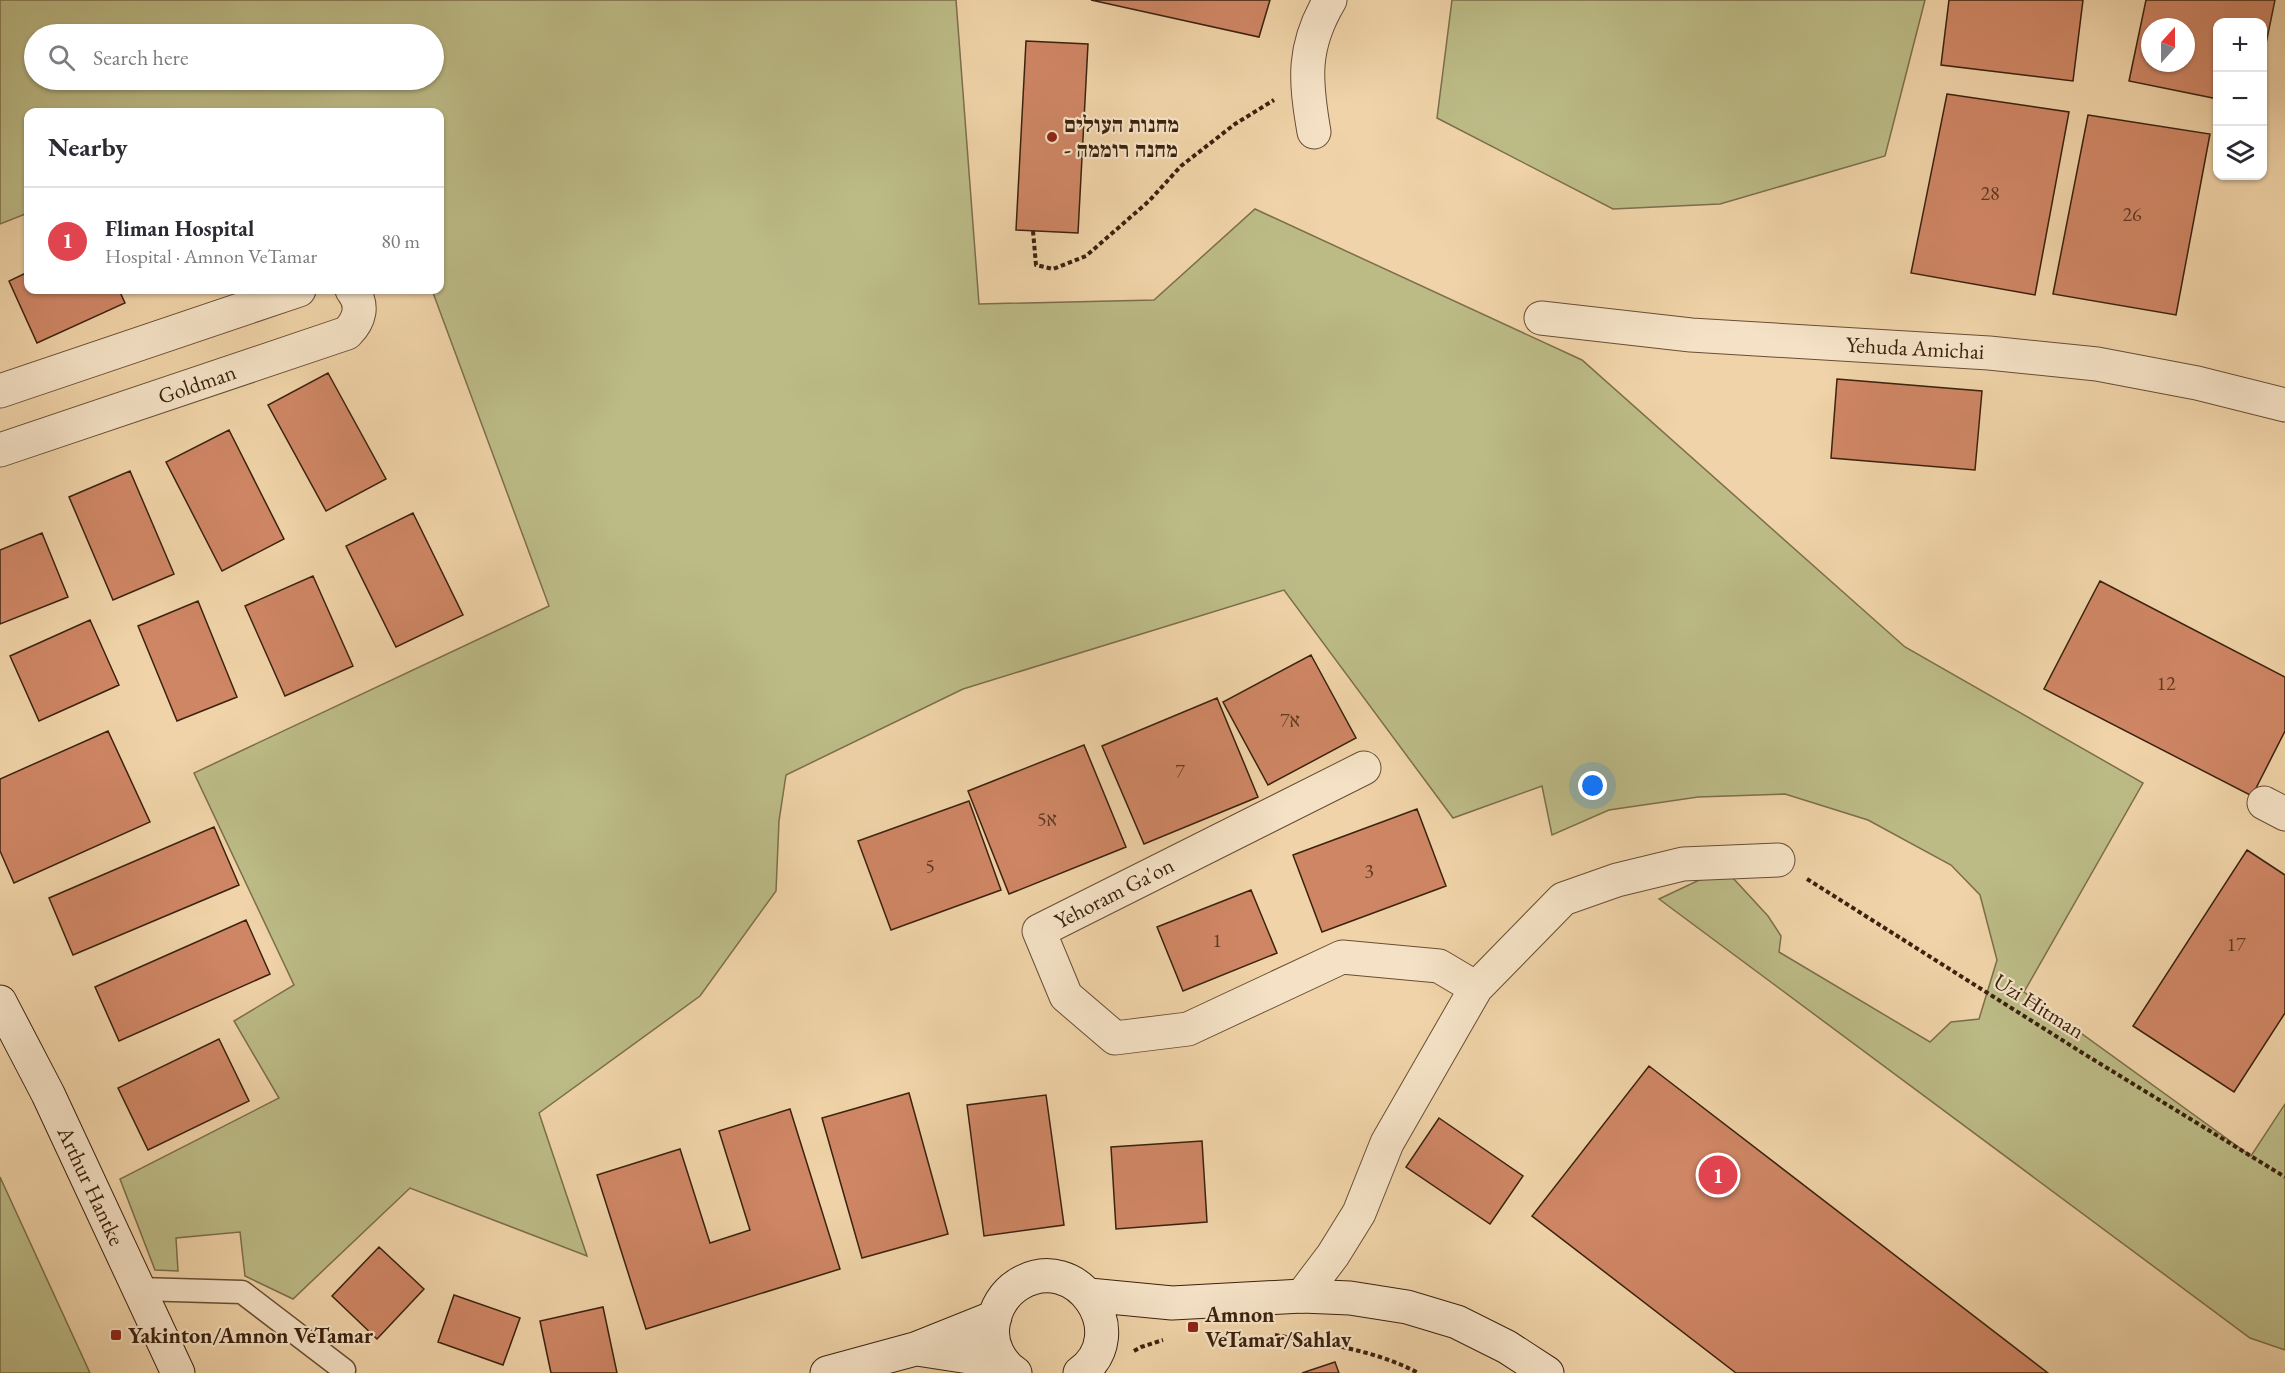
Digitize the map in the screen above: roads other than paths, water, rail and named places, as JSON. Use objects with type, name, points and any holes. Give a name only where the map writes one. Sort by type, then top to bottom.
[{"type":"street","points":[[1314,132],[1306,80],[1310,47],[1330,0]]},
{"type":"street","points":[[0,391],[287,294]]},
{"type":"street","name":"Goldman","points":[[0,450],[347,333],[356,324],[360,313],[359,301],[355,294]]},
{"type":"street","name":"Yehuda Amichai","points":[[1541,318],[1690,335],[1989,353],[2097,364],[2197,383],[2285,405]]},
{"type":"street","name":"Yehoram Ga'on","points":[[1365,768],[1039,931],[1066,996],[1115,1038],[1188,1029],[1342,957],[1439,966],[1476,988]]},
{"type":"street","points":[[1302,1296],[1333,1255],[1359,1213],[1387,1143],[1476,988],[1563,899],[1617,880],[1683,864],[1778,860]]},
{"type":"street","name":"Arthur Hantke","points":[[0,1002],[48,1094],[178,1373]]},
{"type":"street","points":[[1008,1367],[996,1351],[992,1334],[1001,1301],[1012,1288],[1027,1280],[1043,1276],[1061,1277],[1077,1284],[1089,1295],[1101,1322],[1102,1333],[1095,1356],[1080,1373]]},
{"type":"street","points":[[1089,1295],[1172,1303],[1302,1296],[1350,1298],[1407,1307],[1457,1322],[1507,1347],[1547,1373]]},
{"type":"street","points":[[1102,1333],[1172,1303]]},
{"type":"street","points":[[827,1373],[915,1349],[995,1317]]},
{"type":"street","points":[[915,1349],[1008,1367]]},
{"type":"lane","points":[[140,1289],[242,1293],[344,1370]]},
{"type":"place","name":"מחנות העולים - מחנה רוממה","points":[[1052,137]]},
{"type":"place","name":"Fliman Hospital","points":[[1718,1175]]},
{"type":"place","name":"Amnon VeTamar/Sahlav","points":[[1193,1327]]},
{"type":"place","name":"Yakinton/Amnon VeTamar","points":[[116,1335]]}]
